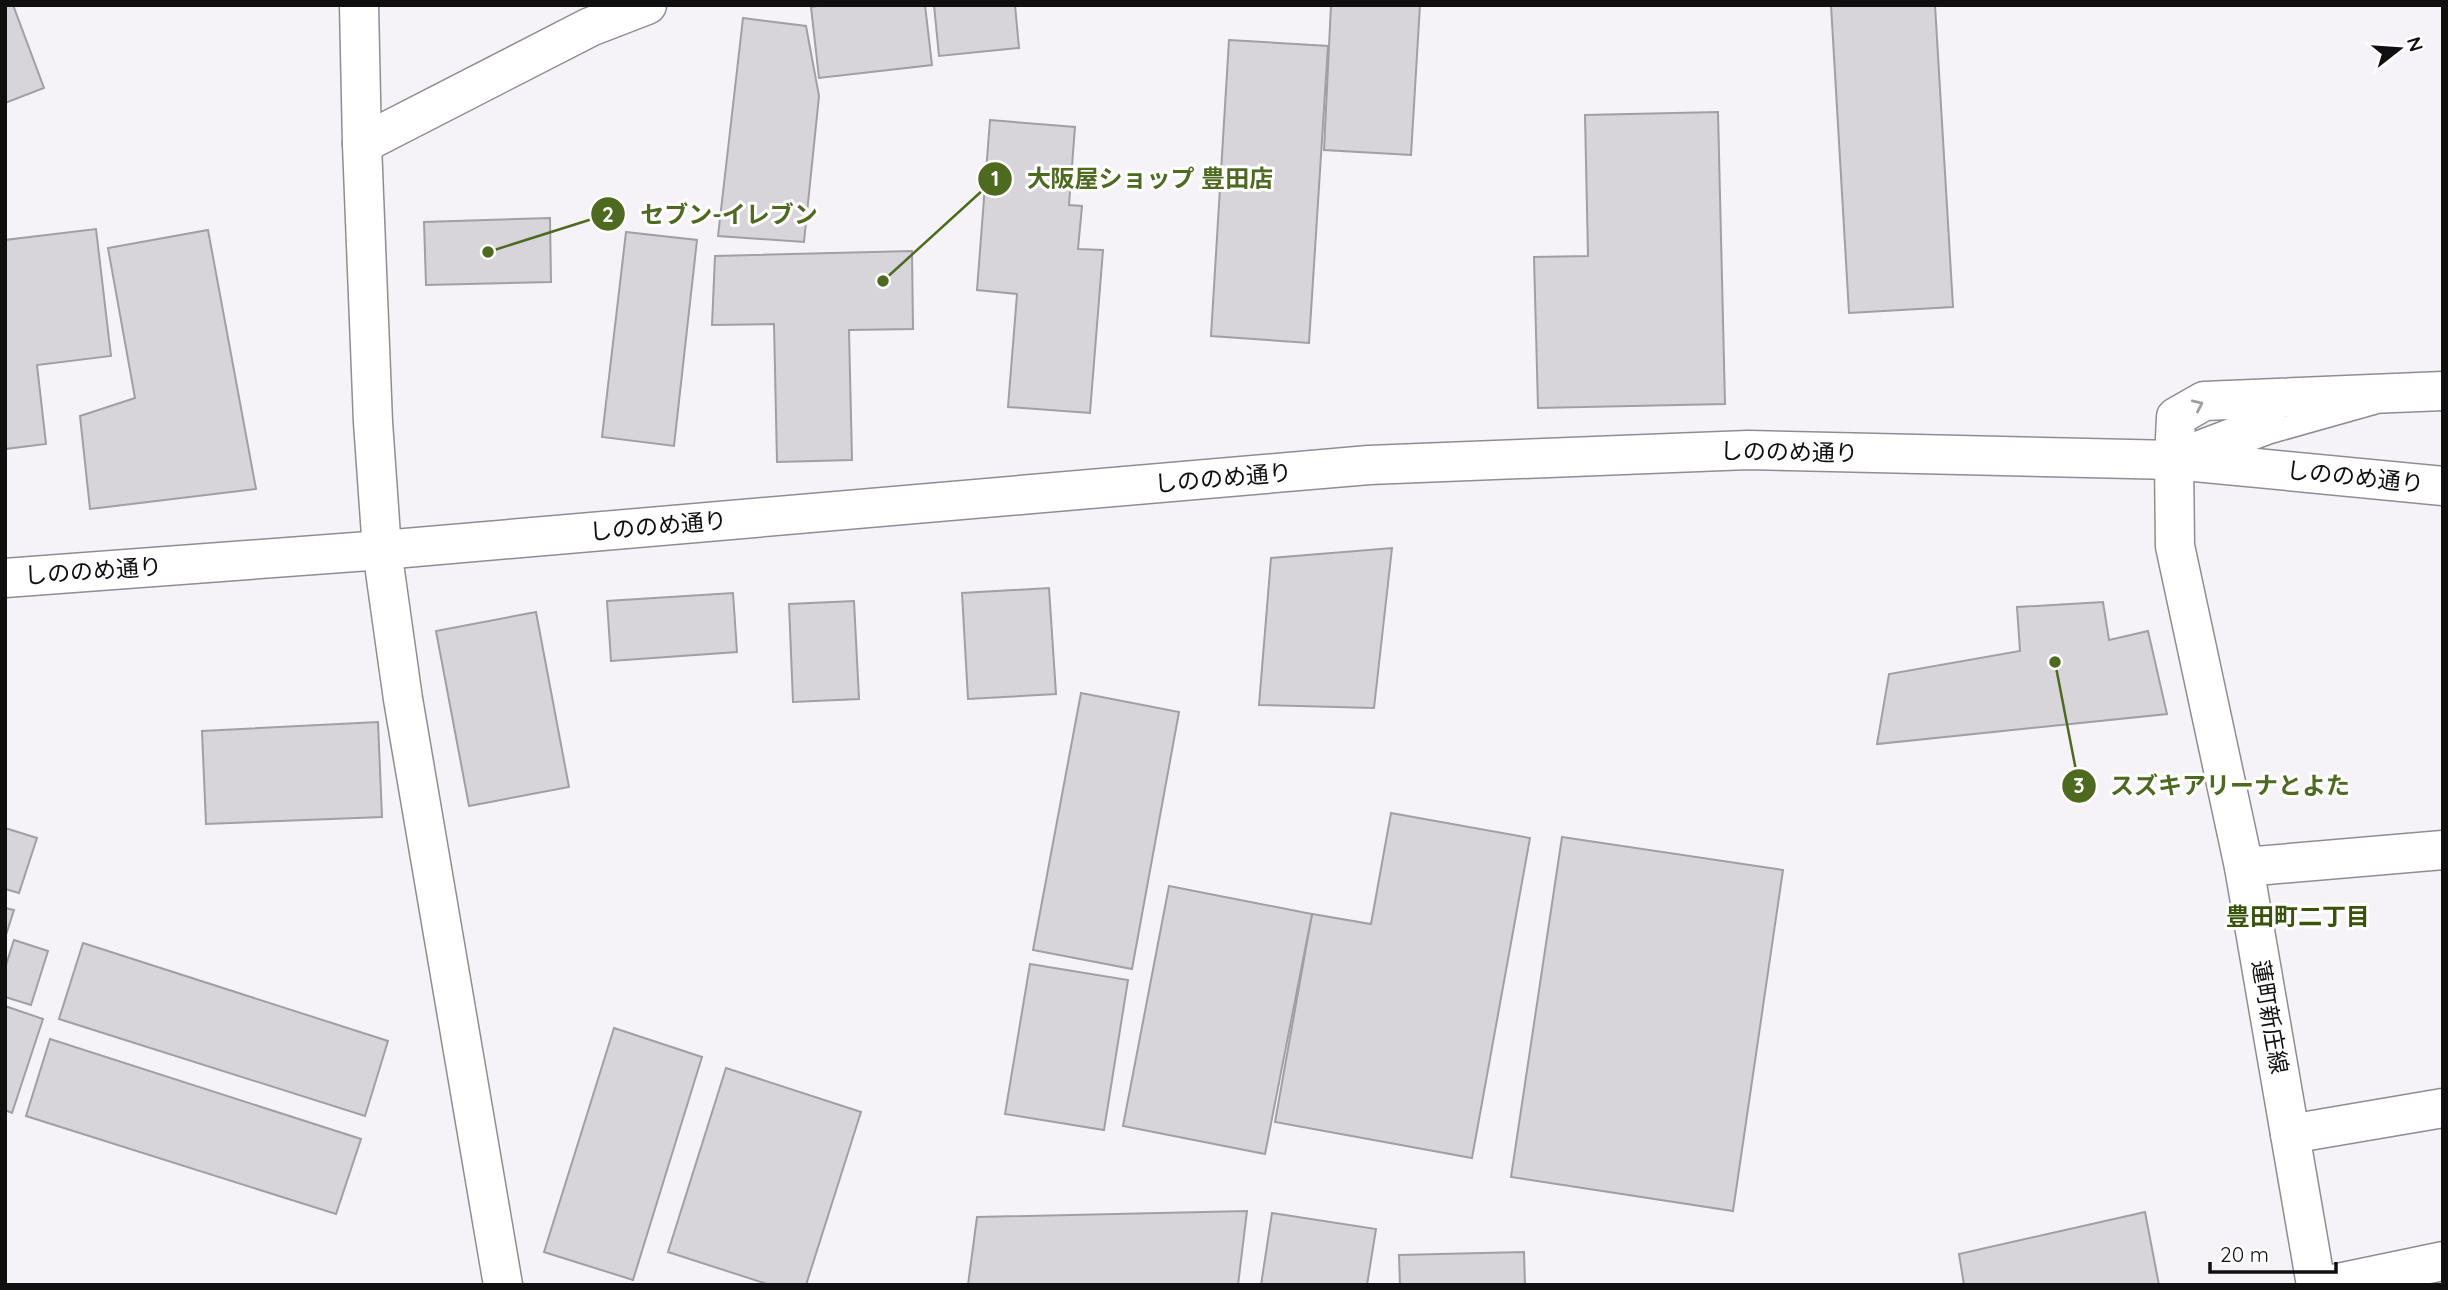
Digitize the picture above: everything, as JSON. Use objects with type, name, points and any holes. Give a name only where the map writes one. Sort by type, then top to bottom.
[{"type":"main road","points":[[359,5],[373,422],[382,550],[403,699],[503,1285]]},
{"type":"main road","points":[[362,144],[590,27],[647,5]]},
{"type":"main road","name":"蓮町新庄線","points":[[2316,1285],[2244,867],[2175,546],[2176,417],[2204,401],[2443,391]]},
{"type":"main road","name":"しののめ通り","points":[[5,578],[382,550],[1382,465],[1748,450],[2174,460],[2443,486]]},
{"type":"main road","points":[[2244,867],[2443,850]]},
{"type":"main road","points":[[2290,1134],[2443,1108]]},
{"type":"main road","points":[[2328,1285],[2443,1261]]},
{"type":"building","points":[[5,5],[13,5],[44,88],[5,103]]},
{"type":"building","points":[[925,5],[932,65],[819,78],[811,7]]},
{"type":"building","points":[[934,5],[1015,5],[1019,48],[939,56]]},
{"type":"building","points":[[1331,5],[1420,5],[1411,155],[1324,150]]},
{"type":"building","points":[[1831,5],[1935,5],[1953,307],[1849,313]]},
{"type":"building","points":[[743,18],[806,26],[819,96],[804,242],[718,236]]},
{"type":"building","points":[[1229,40],[1328,46],[1309,343],[1211,336]]},
{"type":"building","points":[[1718,112],[1725,404],[1538,408],[1534,257],[1588,256],[1585,115]]},
{"type":"building","points":[[990,120],[1075,127],[1069,205],[1082,206],[1078,249],[1103,250],[1090,413],[1008,407],[1017,294],[977,290]]},
{"type":"building","points":[[550,218],[551,282],[426,285],[424,222]]},
{"type":"building","points":[[96,229],[111,356],[37,365],[46,444],[5,449],[5,240]]},
{"type":"building","points":[[208,230],[256,489],[90,509],[80,416],[135,398],[108,248]]},
{"type":"building","points":[[626,232],[697,240],[674,446],[602,437]]},
{"type":"building","points":[[912,251],[913,329],[849,330],[852,460],[777,462],[774,324],[712,325],[715,256]]},
{"type":"building","points":[[1392,548],[1374,708],[1259,705],[1271,558]]},
{"type":"building","points":[[1049,588],[1056,694],[968,699],[962,593]]},
{"type":"building","points":[[733,593],[737,652],[611,661],[607,601]]},
{"type":"building","points":[[854,601],[859,699],[793,702],[789,604]]},
{"type":"building","points":[[2103,602],[2109,640],[2148,631],[2167,714],[1877,744],[1889,674],[2020,651],[2017,607]]},
{"type":"building","points":[[536,612],[569,787],[469,806],[436,631]]},
{"type":"building","points":[[1081,693],[1179,712],[1132,969],[1033,950]]},
{"type":"building","points":[[378,722],[382,817],[206,824],[202,731]]},
{"type":"building","points":[[1391,813],[1530,838],[1472,1158],[1275,1122],[1312,914],[1371,924]]},
{"type":"building","points":[[5,828],[37,838],[19,893],[5,889]]},
{"type":"building","points":[[1562,837],[1783,870],[1733,1211],[1511,1177]]},
{"type":"building","points":[[1169,886],[1312,914],[1265,1154],[1123,1126]]},
{"type":"building","points":[[5,908],[14,910],[5,938]]},
{"type":"building","points":[[14,940],[48,951],[31,1005],[5,997],[5,968]]},
{"type":"building","points":[[83,943],[388,1041],[365,1116],[59,1019]]},
{"type":"building","points":[[1030,964],[1128,980],[1104,1130],[1005,1114]]},
{"type":"building","points":[[5,1006],[43,1019],[12,1113],[5,1110]]},
{"type":"building","points":[[614,1028],[702,1057],[633,1280],[544,1252]]},
{"type":"building","points":[[50,1039],[361,1139],[336,1214],[26,1116]]},
{"type":"building","points":[[726,1068],[861,1112],[806,1285],[770,1285],[668,1252]]},
{"type":"building","points":[[1247,1211],[1238,1285],[968,1285],[977,1217]]},
{"type":"building","points":[[2145,1212],[2159,1285],[1964,1285],[1959,1254]]},
{"type":"building","points":[[1272,1213],[1376,1229],[1367,1285],[1261,1285]]},
{"type":"building","points":[[1524,1252],[1525,1285],[1400,1285],[1399,1255]]},
{"type":"place","name":"セブン-イレブン","points":[[488,252]]},
{"type":"place","name":"大阪屋ショップ 豊田店","points":[[883,281]]},
{"type":"place","name":"スズキアリーナとよた","points":[[2055,662]]},
{"type":"district","name":"豊田町二丁目","points":[[2298,917]]}]
